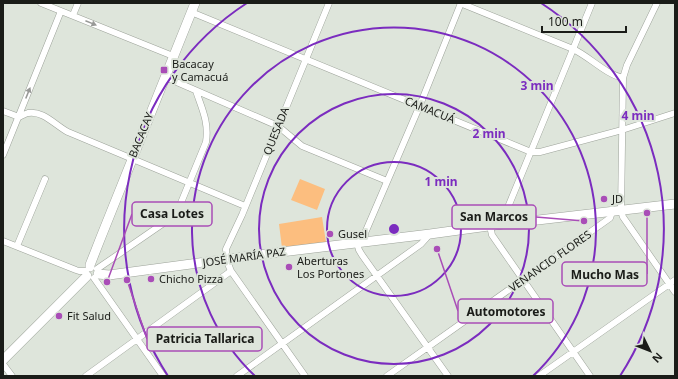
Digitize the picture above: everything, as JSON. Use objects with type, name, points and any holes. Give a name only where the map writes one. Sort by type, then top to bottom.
[{"type":"street","points":[[42,3],[173,56]]},
{"type":"street","points":[[73,15],[78,3]]},
{"type":"street","name":"QUESADA","points":[[227,260],[226,249],[329,3]]},
{"type":"street","points":[[448,376],[359,250],[420,106],[460,3],[573,49],[614,75],[623,78]]},
{"type":"street","points":[[503,224],[506,212],[592,3]]},
{"type":"street","points":[[657,3],[627,65],[623,78],[622,130],[616,211],[672,282],[675,292]]},
{"type":"street","name":"CAMACUÁ","points":[[193,7],[306,59],[531,152]]},
{"type":"street","name":"BACACAY","points":[[92,273],[90,265],[98,243],[193,7]]},
{"type":"street","points":[[3,155],[61,11]]},
{"type":"street","points":[[165,77],[278,126],[302,146],[387,181]]},
{"type":"street","points":[[3,360],[92,273],[176,214],[206,142],[206,119],[196,90]]},
{"type":"street","points":[[3,111],[19,117],[28,113],[40,114],[68,132],[245,206]]},
{"type":"street","points":[[531,152],[540,152],[622,130],[675,113]]},
{"type":"street","points":[[17,246],[45,179]]},
{"type":"street","name":"JOSÉ MARÍA PAZ","points":[[92,273],[109,275],[503,224],[675,204]]},
{"type":"street","name":"VENANCIO FLORES","points":[[387,376],[610,218],[616,211]]},
{"type":"street","points":[[490,226],[492,235],[590,376]]},
{"type":"street","points":[[237,376],[378,276],[421,244],[430,234]]},
{"type":"street","points":[[3,241],[76,270],[92,273],[163,376]]},
{"type":"street","points":[[227,260],[231,271],[305,376]]},
{"type":"street","points":[[86,376],[231,271]]},
{"type":"street","points":[[539,376],[672,282]]},
{"type":"street","points":[[3,364],[12,376]]},
{"type":"shaded area","points":[[300,179],[325,189],[317,210],[291,200]]},
{"type":"shaded area","points":[[322,217],[326,242],[282,248],[279,224]]},
{"type":"place","name":"Bacacay y Camacuá","points":[[164,70]]},
{"type":"place","name":"JD","points":[[604,199]]},
{"type":"place","name":"Mucho Mas","points":[[647,213]]},
{"type":"place","name":"San Marcos","points":[[584,221]]},
{"type":"place","name":"Gusel","points":[[330,234]]},
{"type":"place","name":"Automotores","points":[[437,249]]},
{"type":"place","name":"Aberturas Los Portones","points":[[289,267]]},
{"type":"place","name":"Chicho Pizza","points":[[151,279]]},
{"type":"place","name":"Patricia Tallarica","points":[[127,280]]},
{"type":"place","name":"Casa Lotes","points":[[107,282]]},
{"type":"place","name":"Fit Salud","points":[[59,316]]}]
